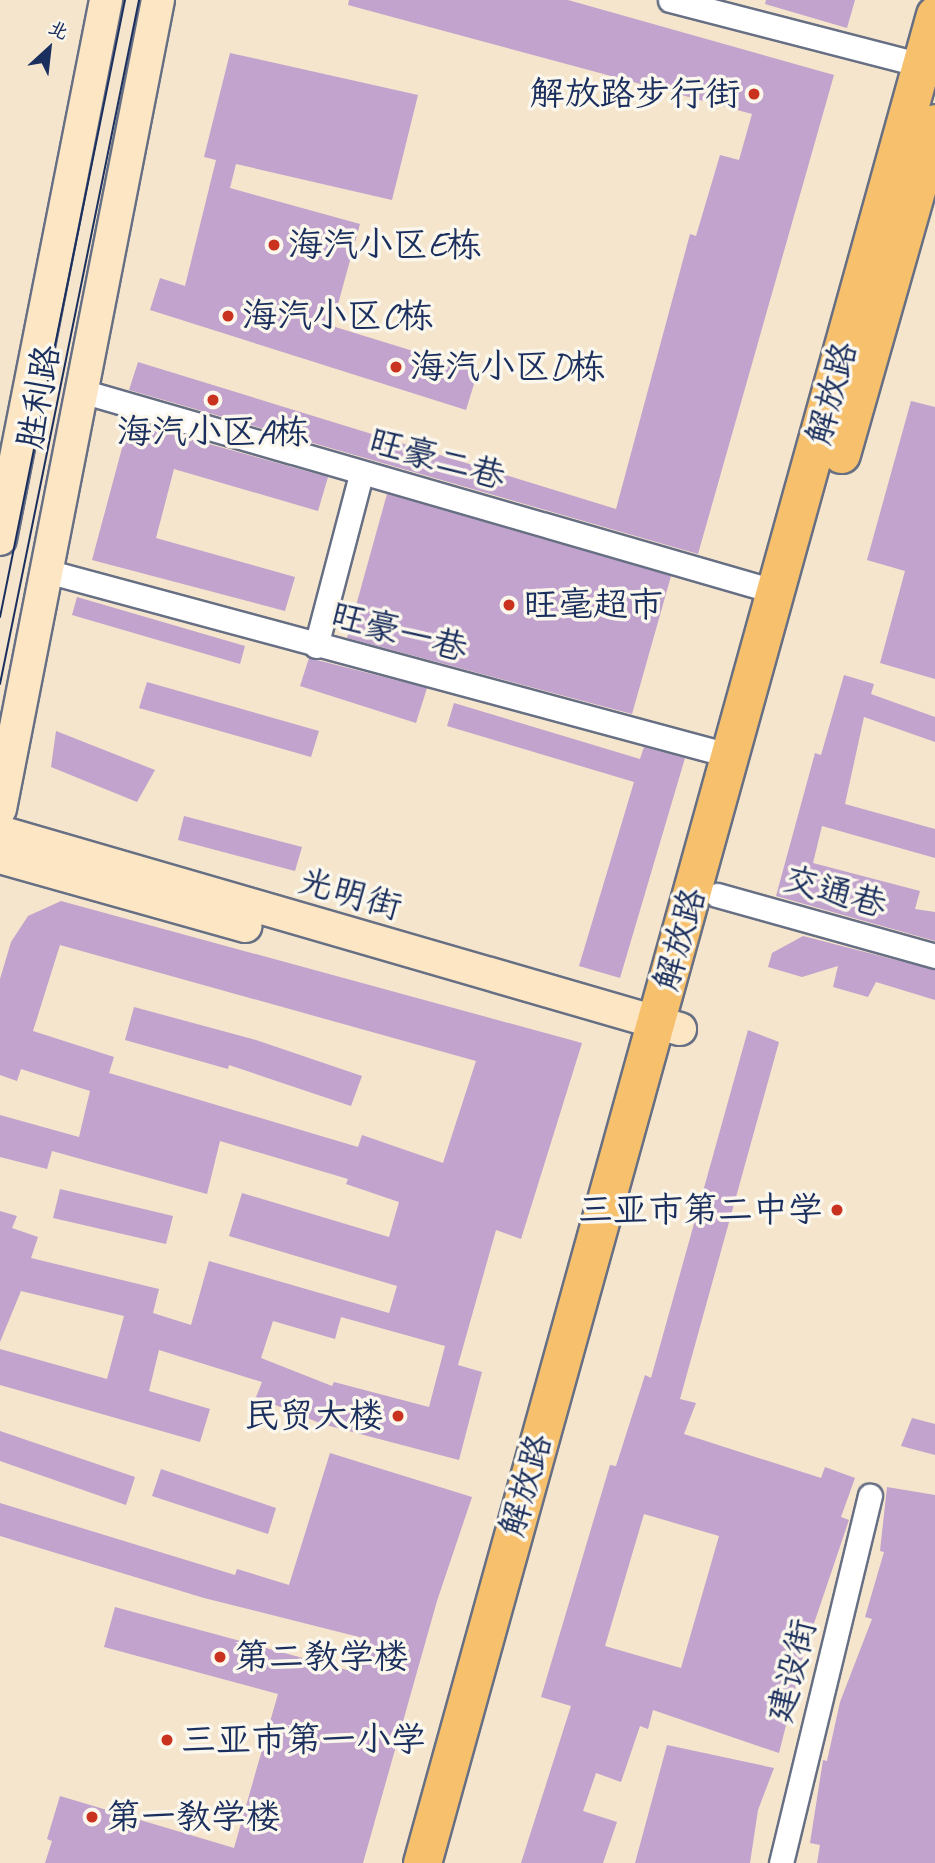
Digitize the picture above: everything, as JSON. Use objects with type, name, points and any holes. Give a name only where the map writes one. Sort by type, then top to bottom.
[{"type":"main road","name":"胜利路","points":[[0,539],[106,0]]},
{"type":"main road","name":"胜利路","points":[[0,809],[50,572],[78,390],[158,0]]},
{"type":"main road","name":"解放路","points":[[445,1863],[665,1034],[732,756],[935,15]]},
{"type":"main road","name":"解放路","points":[[422,1863],[665,1034],[717,895],[935,123]]},
{"type":"main road","name":"光明街","points":[[0,832],[665,1034]]},
{"type":"main road","name":"光明街","points":[[0,857],[665,1034]]},
{"type":"street","points":[[670,0],[922,65]]},
{"type":"street","name":"旺豪二巷","points":[[78,390],[361,474],[777,592]]},
{"type":"street","points":[[316,646],[361,474]]},
{"type":"street","name":"旺豪一巷","points":[[50,572],[316,646],[732,756]]},
{"type":"street","name":"交通巷","points":[[717,895],[935,956]]},
{"type":"street","name":"建设街","points":[[781,1863],[870,1496]]},
{"type":"building","points":[[349,0],[568,0],[834,75],[698,554],[129,390],[138,362],[616,509],[690,234],[696,236],[720,155],[739,160],[752,114],[348,5]]},
{"type":"building","name":"解放路步行街","points":[[766,0],[855,0],[847,28],[765,4]]},
{"type":"building","points":[[230,53],[418,95],[392,200],[236,164],[230,188],[360,224],[332,326],[478,371],[466,410],[150,310],[160,278],[185,286],[216,160],[204,157]]},
{"type":"building","points":[[911,401],[935,407],[935,679],[880,663],[905,571],[867,560]]},
{"type":"building","points":[[129,422],[328,477],[318,511],[174,469],[156,538],[295,577],[285,611],[92,560]]},
{"type":"building","name":"旺毫超市","points":[[387,494],[671,576],[632,714],[347,638]]},
{"type":"building","points":[[77,597],[245,646],[240,664],[72,615]]},
{"type":"building","points":[[309,658],[427,688],[416,723],[300,686]]},
{"type":"building","points":[[844,675],[874,684],[871,694],[935,717],[935,742],[864,717],[845,804],[935,829],[935,858],[822,826],[813,863],[920,891],[915,909],[935,912],[935,941],[776,896],[815,753],[821,755]]},
{"type":"building","points":[[147,682],[319,731],[311,757],[139,708]]},
{"type":"building","points":[[454,703],[640,759],[644,747],[685,758],[620,978],[579,966],[634,782],[447,726]]},
{"type":"building","points":[[56,731],[155,770],[137,802],[51,767]]},
{"type":"building","points":[[184,816],[302,847],[295,871],[178,840]]},
{"type":"building","points":[[61,901],[582,1043],[521,1239],[496,1230],[458,1365],[482,1372],[459,1460],[322,1424],[256,1397],[262,1382],[159,1350],[149,1391],[210,1409],[200,1442],[0,1385],[0,1349],[107,1379],[124,1316],[21,1291],[0,1342],[0,1211],[17,1216],[12,1228],[38,1237],[31,1258],[159,1289],[153,1313],[191,1325],[209,1261],[389,1313],[397,1286],[229,1236],[242,1193],[389,1237],[399,1202],[346,1184],[348,1179],[220,1141],[207,1194],[52,1151],[47,1169],[0,1157],[0,1115],[79,1137],[90,1091],[21,1069],[17,1081],[0,1075],[0,979],[11,942],[28,916]],"holes":[[[60,945],[476,1061],[443,1163],[362,1135],[358,1147],[109,1073],[114,1057],[33,1031]],[[341,1317],[445,1346],[429,1407],[334,1382],[332,1386],[261,1358],[273,1321],[335,1339]]]},
{"type":"building","points":[[803,936],[935,970],[935,1000],[876,982],[868,997],[833,987],[838,966],[802,977],[768,967],[772,953]]},
{"type":"building","points":[[134,1007],[256,1040],[362,1076],[351,1106],[229,1065],[228,1069],[125,1040]]},
{"type":"building","points":[[748,1030],[779,1042],[680,1399],[696,1403],[684,1434],[821,1478],[825,1467],[855,1478],[841,1517],[849,1520],[805,1650],[779,1753],[653,1710],[648,1729],[640,1726],[621,1782],[596,1773],[583,1811],[617,1822],[603,1863],[521,1863],[571,1706],[541,1697],[610,1465],[616,1466],[645,1375],[651,1378]],"holes":[[[644,1514],[719,1536],[681,1668],[605,1646]]]},
{"type":"building","points":[[60,1189],[173,1216],[166,1244],[53,1218]]},
{"type":"building","points":[[912,1418],[935,1424],[935,1455],[901,1446]]},
{"type":"building","points":[[0,1431],[135,1477],[126,1505],[0,1461]]},
{"type":"building","points":[[330,1453],[472,1497],[437,1601],[363,1863],[45,1863],[52,1841],[47,1839],[60,1796],[234,1848],[278,1694],[104,1647],[115,1607],[358,1673],[367,1639],[204,1598],[0,1536],[0,1503],[235,1575],[237,1569],[289,1585]]},
{"type":"building","points":[[161,1469],[276,1508],[268,1534],[152,1496]]},
{"type":"building","points":[[887,1487],[935,1495],[935,1863],[817,1863],[820,1845],[810,1843],[823,1760],[827,1761],[840,1702],[872,1619],[865,1617],[884,1552],[880,1551]]},
{"type":"building","points":[[667,1745],[774,1768],[758,1810],[750,1863],[635,1863]]},
{"type":"tram line","points":[[0,617],[125,0]]},
{"type":"tram line","points":[[0,684],[139,0]]},
{"type":"place","name":"解放路步行街","points":[[754,94]]},
{"type":"place","name":"海汽小区E栋","points":[[274,245]]},
{"type":"place","name":"海汽小区C栋","points":[[228,316]]},
{"type":"place","name":"海汽小区D栋","points":[[396,367]]},
{"type":"place","name":"海汽小区A栋","points":[[213,400]]},
{"type":"place","name":"旺毫超市","points":[[509,605]]},
{"type":"place","name":"三亚市第二中学","points":[[837,1210]]},
{"type":"place","name":"民贸大楼","points":[[398,1416]]},
{"type":"place","name":"第二教学楼","points":[[220,1657]]},
{"type":"place","name":"三亚市第一小学","points":[[167,1740]]},
{"type":"place","name":"第一教学楼","points":[[92,1817]]}]
